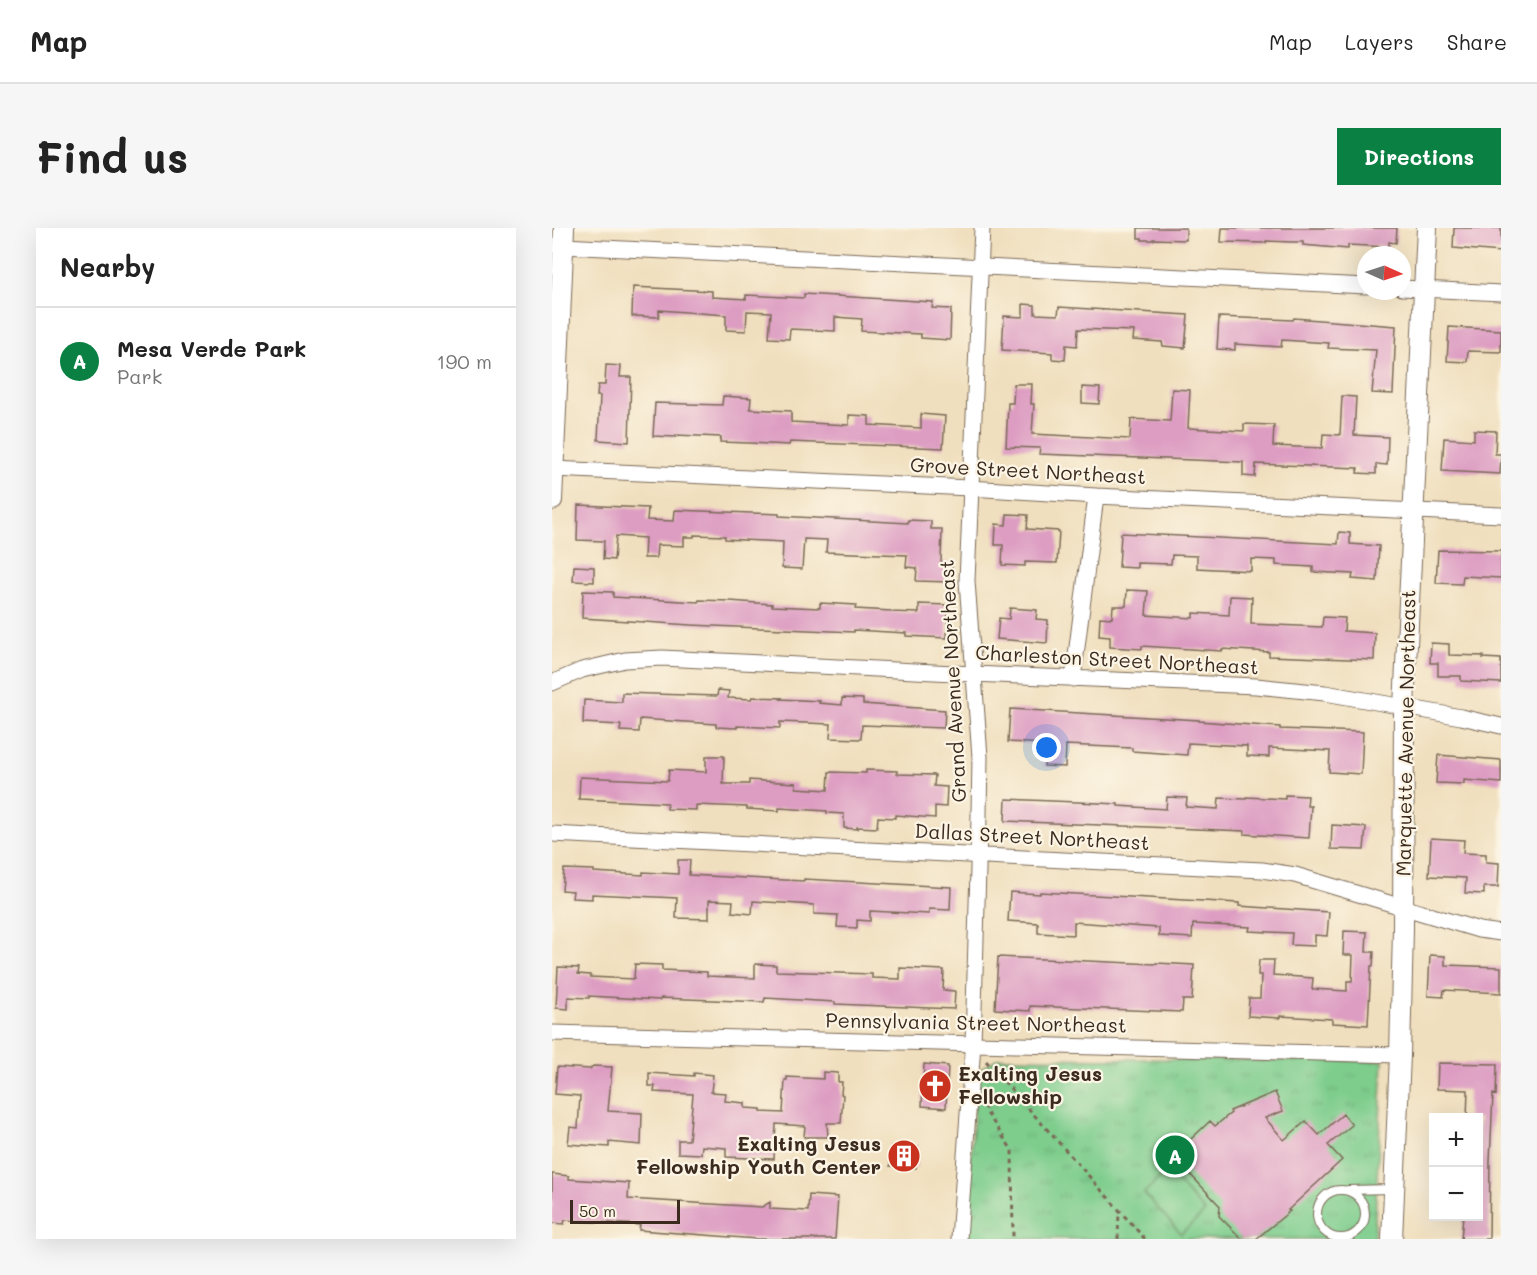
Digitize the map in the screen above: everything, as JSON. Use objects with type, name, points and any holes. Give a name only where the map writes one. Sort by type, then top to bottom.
[{"type":"street","name":"Grand Avenue Northeast","points":[[960,1232],[973,1044],[979,856],[980,757],[967,581],[982,228]]},
{"type":"street","name":"Marquette Avenue Northeast","points":[[1392,1239],[1400,1055],[1404,707],[1427,228]]},
{"type":"street","points":[[552,500],[557,277],[564,237],[980,267],[1357,286]]},
{"type":"street","points":[[1411,288],[1501,292]]},
{"type":"street","name":"Grove Street Northeast","points":[[553,469],[1501,515]]},
{"type":"street","points":[[1072,679],[1096,496]]},
{"type":"street","name":"Charleston Street Northeast","points":[[552,682],[582,670],[625,660],[662,658],[1256,686],[1325,693],[1501,726]]},
{"type":"street","name":"Dallas Street Northeast","points":[[552,834],[1262,870],[1295,875],[1479,930],[1501,933]]},
{"type":"street","name":"Pennsylvania Street Northeast","points":[[552,1033],[1400,1055]]},
{"type":"lane","points":[[1341,1190],[1349,1191],[1361,1200],[1366,1215],[1360,1230],[1354,1236],[1338,1239],[1323,1231],[1318,1224],[1318,1207],[1326,1194],[1341,1190],[1394,1189]]},
{"type":"path","points":[[985,1070],[985,1060],[1145,1239]]},
{"type":"path","points":[[985,1100],[985,1110],[1012,1150],[1012,1239]]},
{"type":"path","points":[[1118,1239],[1119,1210]]},
{"type":"green space","points":[[998,1058],[1383,1061],[1374,1239],[965,1239],[977,1071]]},
{"type":"green space","points":[[1167,1171],[1205,1212],[1181,1234],[1144,1193]]},
{"type":"building","points":[[1138,228],[1186,228],[1186,240],[1142,240],[1138,238]]},
{"type":"building","points":[[1222,228],[1397,228],[1396,243],[1389,242],[1389,246],[1348,245],[1348,249],[1303,245],[1303,242],[1221,242]]},
{"type":"building","points":[[1454,228],[1501,228],[1501,252],[1453,248]]},
{"type":"building","points":[[633,287],[712,291],[712,297],[746,299],[746,295],[804,298],[804,294],[933,302],[932,308],[951,309],[950,340],[921,338],[921,334],[861,331],[862,319],[835,317],[835,331],[790,329],[789,339],[769,338],[771,312],[747,311],[746,331],[726,330],[726,315],[659,310],[659,317],[632,316]]},
{"type":"building","points":[[1023,304],[1035,305],[1035,314],[1058,315],[1059,307],[1188,315],[1185,348],[1163,346],[1162,342],[1133,340],[1134,331],[1078,329],[1077,346],[1066,345],[1065,360],[1052,359],[1052,353],[1002,350],[1004,316],[1023,317]]},
{"type":"building","points":[[1219,317],[1293,320],[1294,318],[1396,326],[1393,394],[1372,393],[1376,350],[1328,348],[1329,343],[1282,340],[1281,347],[1235,344],[1235,350],[1217,349]]},
{"type":"building","points":[[1449,327],[1501,330],[1501,352],[1468,351],[1467,362],[1447,361]]},
{"type":"building","points":[[606,365],[621,366],[620,377],[631,377],[629,442],[598,440],[600,396],[597,396],[598,385],[605,385]]},
{"type":"building","points":[[1014,384],[1032,384],[1031,404],[1034,404],[1032,434],[1130,439],[1131,419],[1170,421],[1172,389],[1190,390],[1188,428],[1244,431],[1244,424],[1274,425],[1273,446],[1322,448],[1323,434],[1340,435],[1342,396],[1356,397],[1354,435],[1388,437],[1387,465],[1376,464],[1376,474],[1357,473],[1358,468],[1256,464],[1255,477],[1243,476],[1243,462],[1039,454],[1040,448],[1006,447],[1008,403],[1013,403]]},
{"type":"building","points":[[1082,387],[1100,388],[1099,404],[1082,403]]},
{"type":"building","points":[[723,396],[751,398],[750,409],[791,411],[791,422],[849,425],[849,415],[869,416],[869,425],[921,428],[921,414],[945,416],[943,448],[790,442],[789,445],[720,442],[721,437],[653,436],[655,403],[722,405]]},
{"type":"building","points":[[1474,430],[1496,431],[1495,454],[1501,454],[1500,474],[1442,471],[1444,438],[1474,440]]},
{"type":"building","points":[[578,505],[648,508],[647,520],[674,521],[675,510],[908,523],[908,520],[931,521],[931,529],[942,529],[941,562],[952,563],[951,582],[916,581],[917,568],[906,567],[907,555],[826,552],[827,540],[804,539],[802,569],[782,568],[783,542],[725,539],[725,536],[684,537],[684,546],[657,545],[656,558],[644,558],[645,538],[616,536],[614,560],[603,559],[604,541],[577,540]]},
{"type":"building","points":[[1007,514],[1028,515],[1027,529],[1059,531],[1057,563],[1025,562],[1025,566],[1002,565],[1003,545],[995,545],[996,524],[1006,525]]},
{"type":"building","points":[[1339,532],[1350,533],[1350,544],[1379,546],[1377,581],[1352,579],[1353,574],[1313,572],[1313,567],[1276,565],[1276,560],[1251,559],[1251,571],[1197,568],[1197,556],[1172,555],[1171,564],[1137,563],[1137,568],[1119,567],[1121,533],[1338,544]]},
{"type":"building","points":[[1438,550],[1501,551],[1501,578],[1463,576],[1462,584],[1436,583]]},
{"type":"building","points":[[574,566],[594,567],[594,582],[573,581]]},
{"type":"building","points":[[1127,590],[1148,591],[1146,615],[1193,618],[1193,613],[1229,615],[1230,596],[1252,597],[1251,624],[1322,627],[1323,617],[1345,618],[1344,631],[1375,633],[1374,660],[1269,656],[1269,652],[1222,649],[1222,651],[1142,646],[1142,649],[1110,647],[1110,637],[1099,636],[1100,617],[1112,618],[1113,606],[1126,606]]},
{"type":"building","points":[[583,591],[613,592],[613,597],[698,602],[699,600],[730,601],[772,604],[772,606],[820,608],[820,603],[856,605],[855,609],[891,612],[919,613],[919,604],[948,605],[947,638],[854,630],[854,632],[691,625],[582,618]]},
{"type":"building","points":[[1010,608],[1037,610],[1036,619],[1048,620],[1047,643],[997,639],[999,618],[1009,619]]},
{"type":"building","points":[[1431,643],[1449,644],[1449,655],[1501,659],[1501,683],[1461,681],[1461,676],[1438,676],[1438,663],[1430,663]]},
{"type":"building","points":[[718,690],[729,691],[728,698],[782,698],[842,705],[842,698],[863,699],[863,704],[945,710],[944,728],[862,725],[861,739],[830,738],[831,724],[780,722],[780,728],[737,726],[737,728],[716,727],[716,724],[640,719],[639,732],[620,731],[621,725],[583,723],[584,700],[622,702],[622,693],[717,696]]},
{"type":"building","points":[[1010,709],[1199,720],[1280,727],[1280,729],[1363,732],[1361,774],[1329,772],[1330,751],[1269,748],[1269,757],[1247,756],[1247,746],[1188,743],[1187,755],[1132,751],[1132,748],[1066,745],[1065,767],[1044,766],[1046,744],[1008,742]]},
{"type":"building","points":[[1438,755],[1501,760],[1501,783],[1464,780],[1464,784],[1436,783]]},
{"type":"building","points":[[706,756],[724,756],[723,784],[749,784],[749,780],[796,783],[796,788],[828,790],[829,772],[866,773],[866,770],[935,775],[934,786],[947,787],[946,807],[935,806],[935,818],[895,815],[895,818],[878,817],[877,828],[857,827],[857,829],[844,828],[844,814],[827,813],[827,811],[779,808],[779,811],[696,805],[696,810],[667,809],[667,803],[579,799],[580,777],[668,781],[669,770],[706,772]]},
{"type":"building","points":[[1285,795],[1308,796],[1307,806],[1311,806],[1309,838],[1244,834],[1245,831],[1005,821],[1006,799],[1118,804],[1118,806],[1166,809],[1167,797],[1187,798],[1186,807],[1218,809],[1219,798],[1285,799]]},
{"type":"building","points":[[1332,825],[1366,827],[1364,850],[1331,849]]},
{"type":"building","points":[[1431,838],[1464,840],[1463,853],[1486,854],[1486,862],[1499,863],[1498,887],[1484,887],[1484,894],[1465,893],[1466,878],[1429,876]]},
{"type":"building","points":[[678,860],[690,860],[689,875],[951,887],[950,910],[929,909],[929,914],[870,911],[870,921],[857,920],[857,928],[837,927],[838,915],[814,914],[814,905],[753,901],[752,914],[732,912],[733,901],[709,900],[709,919],[676,918],[677,898],[592,894],[592,899],[572,898],[573,891],[562,890],[564,869],[643,875],[643,872],[678,874]]},
{"type":"building","points":[[1010,892],[1239,903],[1239,906],[1329,912],[1327,936],[1315,935],[1315,946],[1291,945],[1292,933],[1249,931],[1250,927],[1193,924],[1192,938],[1159,936],[1159,928],[1074,922],[1074,935],[1038,933],[1038,923],[1008,921]]},
{"type":"building","points":[[1344,931],[1367,932],[1366,952],[1374,952],[1373,966],[1371,966],[1368,1025],[1332,1023],[1332,1019],[1248,1016],[1249,998],[1260,998],[1259,960],[1274,960],[1273,975],[1313,978],[1312,989],[1347,991],[1347,981],[1352,981],[1353,955],[1343,955]]},
{"type":"building","points":[[1430,955],[1445,956],[1445,965],[1501,967],[1501,993],[1444,990],[1443,997],[1428,996]]},
{"type":"building","points":[[998,957],[1194,965],[1192,1000],[1183,1000],[1182,1012],[1030,1006],[1030,1011],[995,1009]]},
{"type":"building","points":[[635,964],[662,965],[662,970],[707,972],[707,976],[755,978],[755,964],[776,965],[776,971],[872,974],[872,978],[900,979],[900,968],[944,970],[943,990],[955,991],[954,1009],[835,1004],[835,1002],[765,998],[764,1002],[589,996],[589,998],[568,997],[568,1009],[556,1008],[558,967],[579,968],[578,974],[590,975],[590,977],[634,979]]},
{"type":"building","points":[[1438,1063],[1497,1064],[1496,1095],[1493,1094],[1489,1239],[1461,1239],[1463,1221],[1483,1221],[1483,1113],[1467,1113],[1468,1090],[1437,1089]]},
{"type":"building","name":"Exalting Jesus Fellowship","points":[[924,1064],[948,1066],[946,1108],[922,1106]]},
{"type":"building","points":[[593,1066],[612,1067],[608,1111],[642,1113],[641,1145],[609,1142],[609,1147],[568,1144],[570,1127],[578,1128],[580,1096],[555,1094],[557,1067],[590,1069]]},
{"type":"building","points":[[823,1072],[838,1073],[838,1082],[842,1082],[841,1123],[827,1123],[828,1137],[804,1137],[805,1126],[776,1124],[774,1159],[726,1157],[726,1148],[702,1146],[701,1154],[678,1153],[678,1140],[689,1140],[693,1094],[654,1092],[655,1086],[649,1086],[649,1073],[713,1075],[711,1092],[726,1093],[725,1101],[745,1103],[745,1108],[761,1109],[761,1112],[783,1113],[787,1077],[823,1079]]},
{"type":"building","points":[[1275,1092],[1283,1111],[1265,1118],[1284,1140],[1306,1121],[1319,1135],[1343,1114],[1352,1125],[1328,1145],[1342,1160],[1288,1210],[1290,1211],[1256,1239],[1242,1239],[1219,1216],[1220,1206],[1173,1156],[1210,1121],[1215,1126],[1231,1113],[1230,1111]]},
{"type":"building","name":"Exalting Jesus Fellowship Youth Center","points":[[901,1145],[918,1147],[916,1168],[890,1166],[891,1146],[900,1147]]},
{"type":"building","points":[[552,1174],[569,1176],[569,1179],[629,1183],[628,1199],[762,1207],[770,1202],[770,1209],[808,1211],[809,1195],[838,1197],[835,1239],[757,1239],[639,1230],[640,1225],[565,1220],[564,1224],[552,1223]]},
{"type":"place","name":"Exalting Jesus Fellowship","points":[[935,1086]]},
{"type":"place","name":"Mesa Verde Park","points":[[1175,1155]]},
{"type":"place","name":"Exalting Jesus Fellowship Youth Center","points":[[904,1156]]}]
